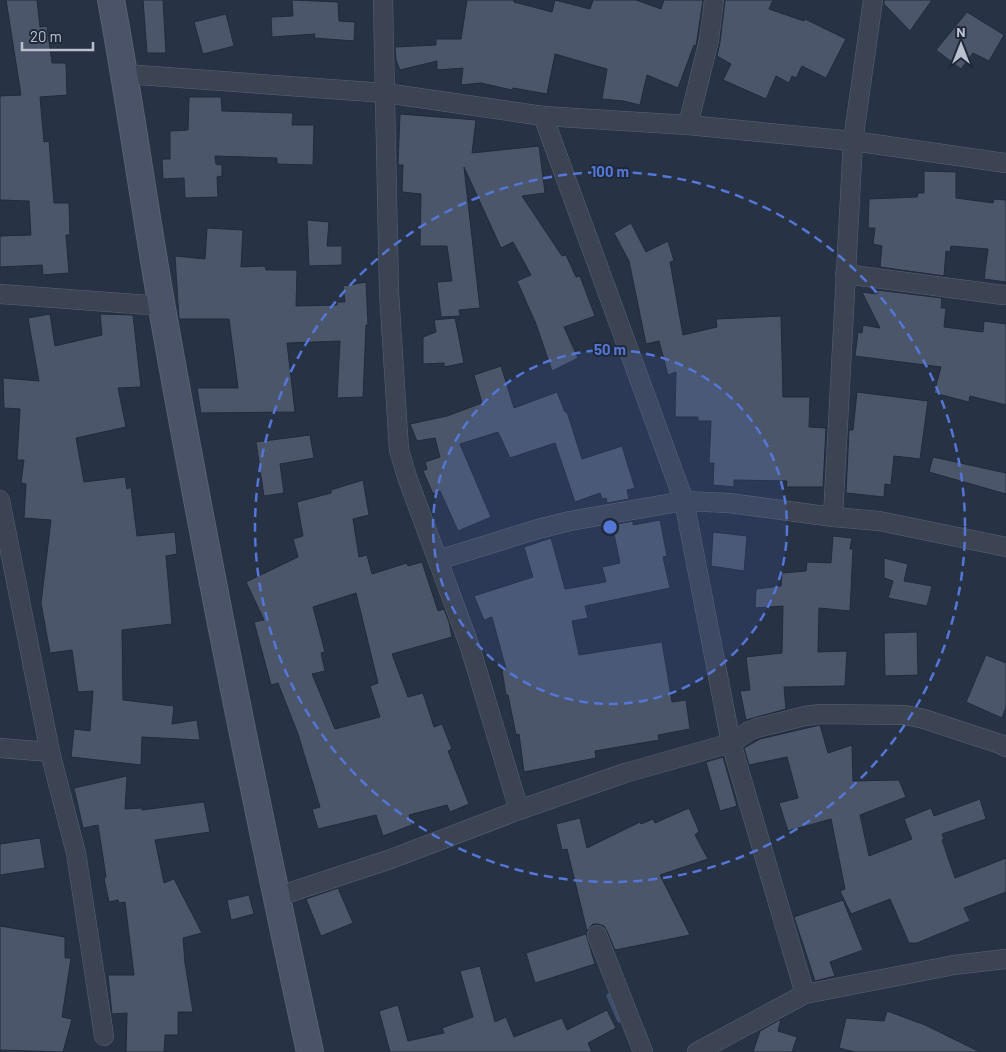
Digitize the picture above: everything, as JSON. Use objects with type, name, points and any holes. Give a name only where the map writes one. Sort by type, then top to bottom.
[{"type":"main road","points":[[111,0],[125,74],[162,306],[207,551],[276,897],[310,1052]]},
{"type":"street","points":[[383,0],[389,292],[399,450],[407,477],[470,647],[519,810]]},
{"type":"street","points":[[688,125],[709,40],[714,0]]},
{"type":"street","points":[[833,517],[853,141],[873,0]]},
{"type":"street","points":[[125,74],[385,94],[543,116],[688,125],[853,141],[1006,163]]},
{"type":"street","points":[[543,116],[684,501],[731,743],[805,994]]},
{"type":"street","points":[[845,274],[1003,295]]},
{"type":"street","points":[[0,294],[162,306]]},
{"type":"street","points":[[0,500],[50,752],[76,854],[104,1036]]},
{"type":"street","points":[[438,560],[554,525],[684,501],[729,504],[879,521],[1006,547]]},
{"type":"street","points":[[276,897],[391,859],[519,810],[625,773],[731,743],[757,728],[805,716],[820,714],[905,715],[924,719],[1006,747]]},
{"type":"street","points":[[0,748],[50,752]]},
{"type":"street","points":[[597,935],[643,1052]]},
{"type":"street","points":[[697,1052],[805,994],[954,965],[1006,959]]},
{"type":"building","points":[[6,0],[37,0],[40,27],[47,26],[52,63],[66,63],[67,95],[40,97],[44,142],[49,141],[54,203],[69,203],[70,235],[66,235],[69,273],[43,275],[42,265],[0,267],[0,236],[31,235],[29,201],[0,200],[0,96],[21,95]]},
{"type":"building","points":[[143,0],[163,0],[166,53],[147,53]]},
{"type":"building","points":[[292,0],[338,2],[339,21],[355,22],[354,41],[314,38],[315,34],[272,37],[271,17],[293,16]]},
{"type":"building","points":[[467,0],[514,0],[514,2],[552,12],[555,0],[590,9],[593,0],[636,0],[661,9],[664,0],[703,0],[696,46],[694,45],[678,88],[647,75],[640,105],[602,99],[607,69],[555,54],[547,94],[513,88],[512,90],[481,83],[461,85],[463,68],[437,70],[437,61],[400,70],[396,60],[395,47],[436,45],[436,39],[461,39]]},
{"type":"building","points":[[725,0],[773,0],[769,9],[804,21],[805,19],[846,39],[826,78],[802,66],[796,78],[792,76],[789,83],[776,76],[766,99],[723,80],[731,64],[717,56]]},
{"type":"building","points":[[884,0],[932,0],[910,31],[884,4]]},
{"type":"building","points":[[967,12],[1004,35],[989,61],[973,53],[961,69],[936,50]]},
{"type":"building","points":[[226,14],[234,46],[203,54],[194,22]]},
{"type":"building","points":[[189,97],[221,97],[222,111],[293,113],[292,125],[314,125],[313,165],[277,164],[277,158],[215,156],[216,164],[222,165],[222,176],[217,177],[218,197],[185,198],[184,178],[163,179],[162,159],[170,159],[170,131],[188,130]]},
{"type":"building","points":[[400,114],[476,120],[472,153],[539,146],[545,193],[522,196],[562,256],[566,255],[576,277],[580,276],[595,316],[564,327],[578,358],[552,371],[536,324],[517,281],[531,275],[513,242],[501,248],[464,167],[480,308],[459,310],[460,316],[441,317],[437,282],[452,281],[447,246],[420,246],[421,194],[402,192],[403,165],[398,165]]},
{"type":"building","points":[[924,171],[956,172],[956,198],[993,203],[994,199],[1006,200],[1006,282],[984,279],[988,249],[951,246],[950,252],[946,251],[944,276],[880,267],[882,246],[873,244],[875,228],[868,228],[869,199],[917,197],[918,193],[924,193]]},
{"type":"building","points":[[307,220],[329,222],[327,246],[342,246],[342,265],[309,266]]},
{"type":"building","points":[[631,223],[646,252],[668,241],[674,261],[670,262],[683,335],[717,327],[716,319],[781,316],[783,397],[810,397],[809,427],[826,428],[823,487],[786,487],[787,481],[734,480],[734,487],[713,485],[714,463],[709,463],[711,421],[698,421],[698,417],[675,417],[676,372],[668,375],[659,341],[646,344],[629,261],[614,233]]},
{"type":"building","points":[[207,228],[243,230],[241,267],[265,266],[266,270],[297,270],[296,306],[337,305],[337,302],[345,302],[343,286],[366,282],[368,325],[366,325],[363,397],[337,398],[340,341],[287,343],[295,412],[201,413],[197,388],[238,388],[229,319],[179,319],[175,256],[205,259]]},
{"type":"building","points":[[877,290],[942,298],[941,308],[946,308],[944,327],[983,332],[984,321],[1006,324],[1006,405],[970,396],[969,402],[934,393],[941,367],[855,356],[858,332],[862,333],[863,325],[880,328],[862,292],[877,294]]},
{"type":"building","points":[[50,314],[55,346],[102,335],[100,314],[133,315],[141,387],[118,388],[126,427],[76,438],[84,482],[125,477],[127,489],[131,487],[137,536],[175,532],[177,554],[166,556],[172,624],[122,630],[123,700],[174,706],[172,724],[197,720],[200,740],[142,737],[141,765],[71,757],[74,729],[90,731],[93,691],[78,692],[72,650],[50,653],[41,603],[51,520],[24,518],[26,484],[21,483],[24,460],[17,460],[20,409],[4,408],[3,378],[39,381],[28,318]]},
{"type":"building","points":[[455,318],[464,363],[444,367],[444,363],[423,364],[423,337],[436,332],[434,320]]},
{"type":"building","points":[[501,366],[514,408],[557,392],[565,412],[567,412],[582,459],[622,446],[635,488],[627,490],[629,499],[607,503],[606,498],[602,499],[600,493],[575,502],[555,443],[510,458],[498,432],[460,444],[491,517],[458,531],[440,491],[433,494],[423,471],[427,469],[425,462],[440,457],[435,438],[417,441],[410,424],[447,416],[482,403],[474,375]]},
{"type":"building","points":[[857,392],[928,401],[920,459],[894,456],[891,485],[885,484],[884,497],[846,493],[849,430],[853,430]]},
{"type":"building","points":[[310,435],[314,458],[280,464],[284,493],[264,496],[256,442]]},
{"type":"building","points":[[933,457],[1006,473],[1006,494],[929,472]]},
{"type":"building","points":[[363,480],[369,515],[353,519],[359,557],[367,555],[372,574],[407,563],[408,566],[422,562],[438,611],[444,609],[452,637],[392,654],[408,697],[423,693],[434,727],[442,724],[452,749],[448,751],[469,804],[450,812],[447,805],[409,815],[412,825],[383,836],[376,815],[318,829],[312,809],[320,807],[298,734],[278,683],[271,685],[254,622],[264,620],[246,582],[298,557],[293,539],[303,536],[297,502],[331,493],[331,490]],"holes":[[[356,593],[378,683],[370,686],[380,717],[335,729],[312,674],[325,671],[321,653],[325,652],[313,607]]]},
{"type":"building","points":[[660,520],[667,556],[663,557],[670,588],[585,606],[588,618],[572,621],[579,655],[662,642],[672,702],[686,700],[690,729],[658,735],[659,740],[595,751],[596,758],[524,772],[519,734],[516,735],[508,695],[506,695],[502,670],[506,669],[492,617],[484,620],[474,596],[533,577],[524,547],[551,538],[565,589],[606,582],[602,567],[620,563],[612,525],[633,521],[633,525]]},
{"type":"building","points":[[713,532],[747,536],[744,571],[711,566]]},
{"type":"building","points":[[833,536],[852,538],[850,549],[853,549],[850,611],[819,608],[818,652],[847,651],[845,686],[784,687],[786,709],[746,720],[740,691],[750,690],[746,657],[782,653],[783,606],[755,608],[756,589],[781,586],[782,573],[806,571],[807,562],[831,563]]},
{"type":"building","points":[[884,558],[908,564],[904,581],[932,586],[927,606],[888,598],[893,581],[884,578]]},
{"type":"building","points":[[917,632],[918,675],[885,676],[884,633]]},
{"type":"building","points":[[986,655],[1006,663],[1006,707],[1002,718],[966,702]]},
{"type":"building","points":[[820,725],[828,753],[852,745],[853,781],[899,780],[906,797],[860,815],[869,856],[912,839],[904,819],[931,808],[934,816],[980,799],[986,819],[942,834],[944,839],[942,840],[955,878],[1006,858],[1006,892],[964,908],[970,921],[917,943],[909,943],[890,899],[851,914],[840,891],[845,889],[831,819],[788,831],[779,803],[798,798],[787,757],[749,765],[744,748],[760,739]]},
{"type":"building","points":[[723,757],[737,806],[720,811],[706,762]]},
{"type":"building","points":[[127,776],[125,809],[142,808],[142,810],[204,802],[210,832],[155,840],[164,883],[174,879],[202,933],[183,938],[193,1012],[178,1012],[178,1035],[165,1035],[164,1052],[126,1052],[127,1013],[112,1014],[108,975],[134,975],[125,902],[119,903],[118,900],[109,902],[104,878],[106,877],[98,825],[83,828],[74,788]]},
{"type":"building","points":[[689,808],[699,831],[695,835],[708,859],[660,875],[690,935],[615,950],[604,926],[593,924],[587,931],[567,849],[562,850],[556,824],[580,818],[587,848],[640,822],[641,824],[653,819],[655,823]]},
{"type":"building","points":[[40,838],[45,868],[0,875],[0,844]]},
{"type":"building","points":[[338,888],[353,923],[321,936],[306,899]]},
{"type":"building","points":[[249,895],[254,914],[231,920],[227,900]]},
{"type":"building","points":[[843,900],[863,950],[830,962],[835,976],[815,981],[794,917]]},
{"type":"building","points":[[0,926],[65,937],[65,958],[71,958],[62,1017],[72,1019],[63,1052],[0,1050]]},
{"type":"building","points":[[586,934],[595,964],[535,983],[526,953]]},
{"type":"building","points":[[480,966],[495,1022],[506,1017],[514,1037],[562,1018],[567,1030],[607,1010],[616,1028],[588,1043],[592,1052],[390,1052],[379,1011],[398,1005],[408,1041],[444,1033],[442,1028],[473,1017],[460,971]]},
{"type":"building","points":[[887,1011],[925,1025],[980,1052],[855,1052],[839,1048],[846,1018],[884,1021]]},
{"type":"building","points":[[781,1019],[778,1031],[797,1037],[792,1052],[753,1052],[760,1031]]},
{"type":"waterway","points":[[610,996],[620,1019]]}]
